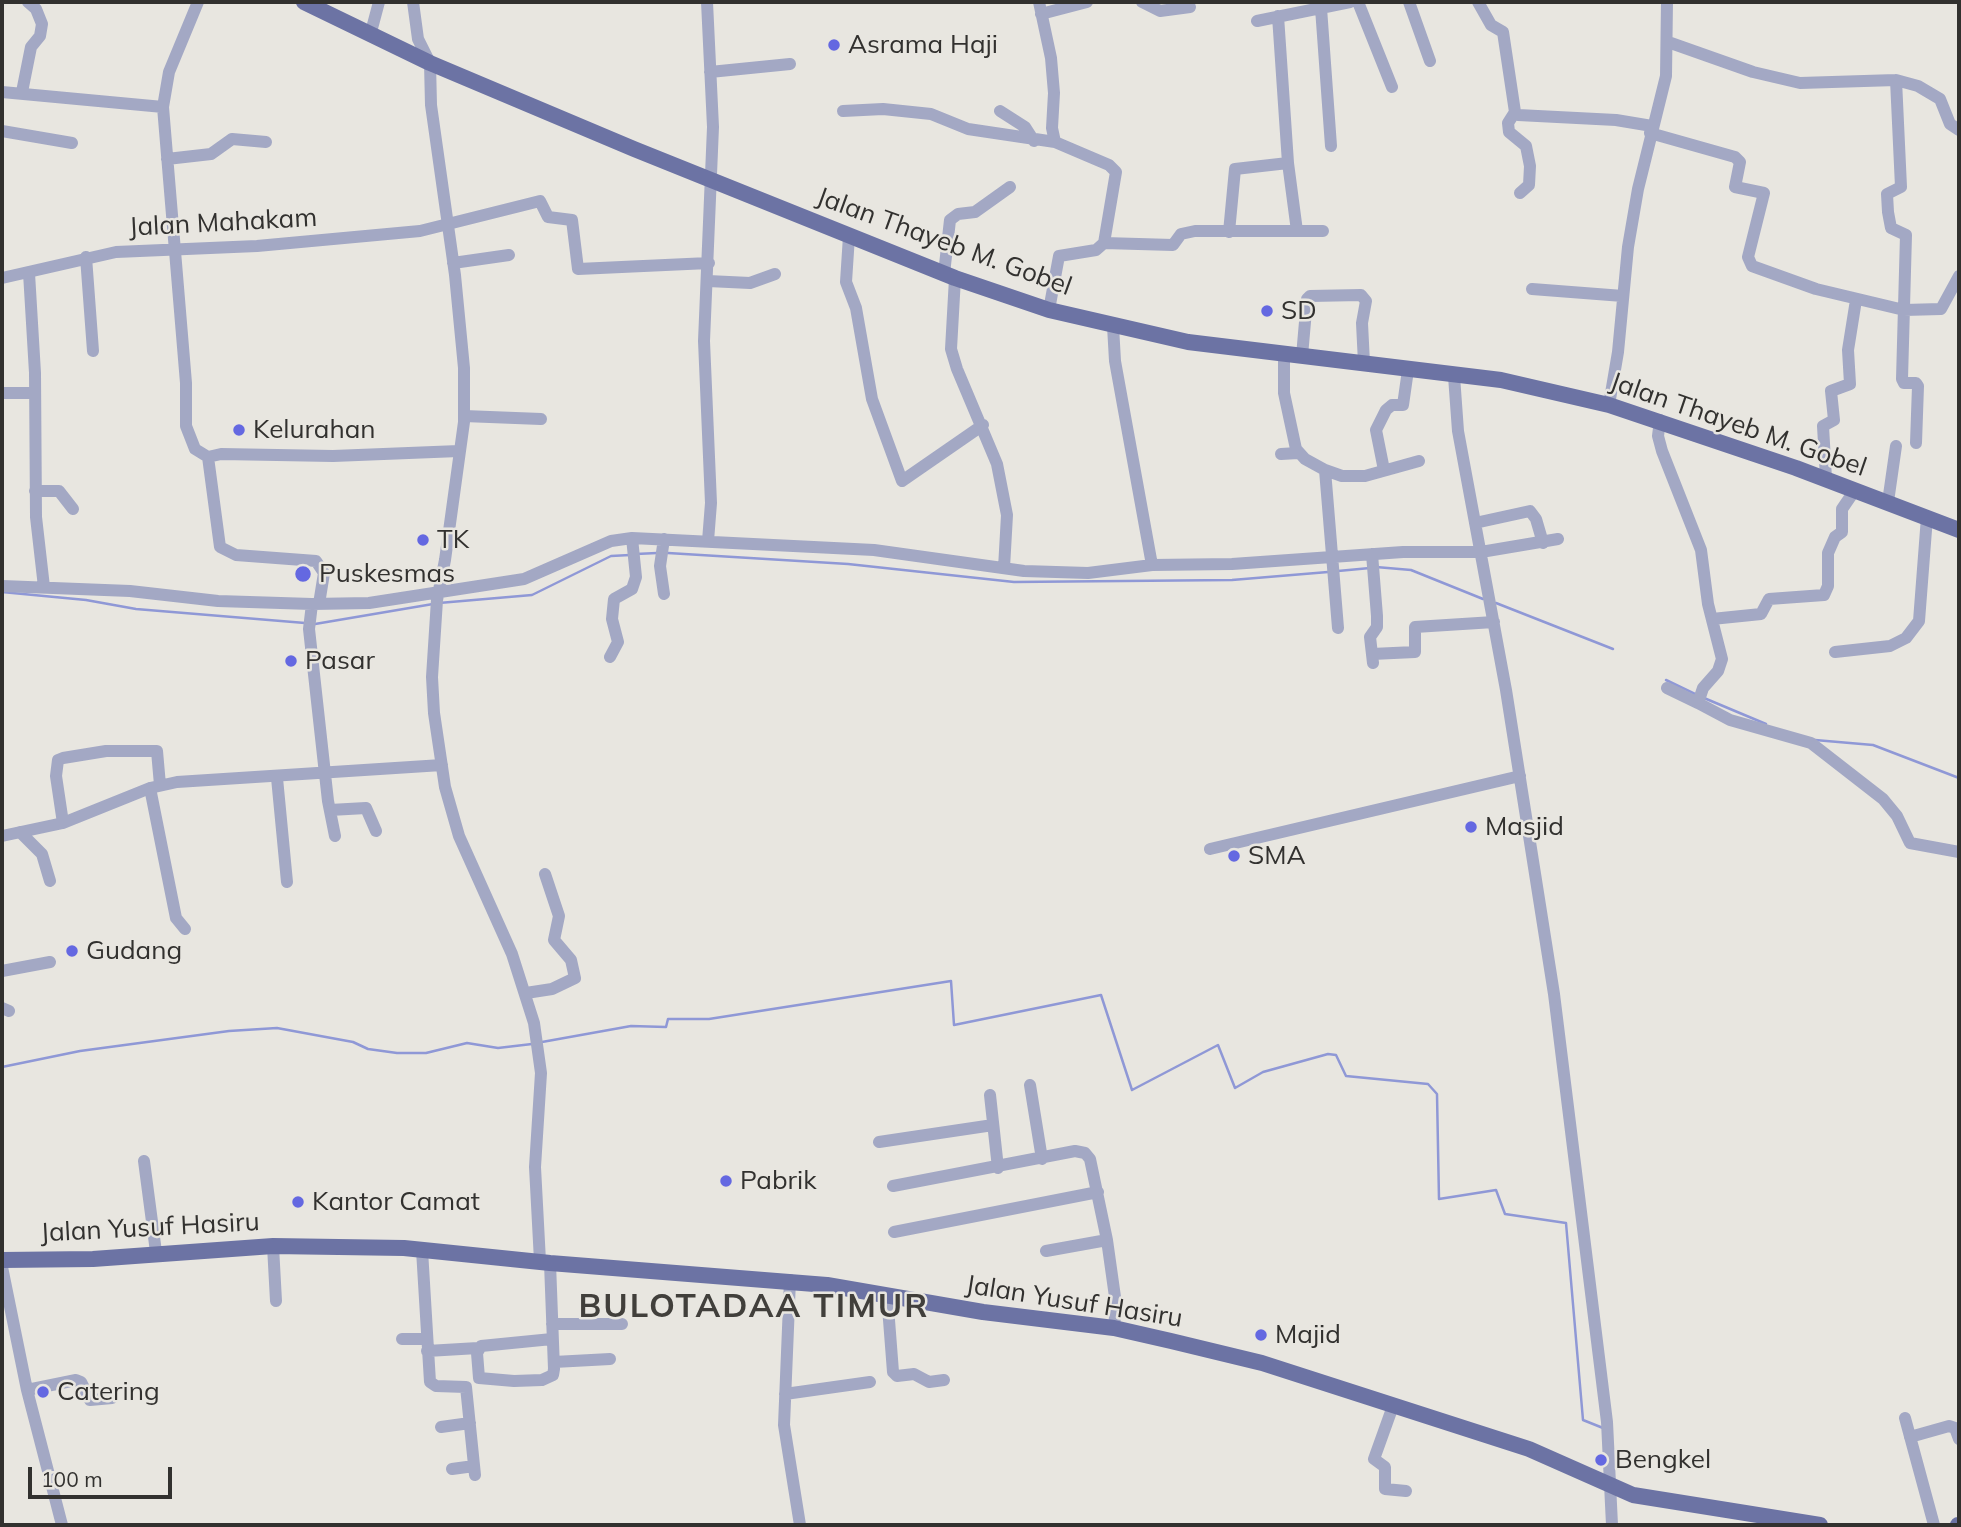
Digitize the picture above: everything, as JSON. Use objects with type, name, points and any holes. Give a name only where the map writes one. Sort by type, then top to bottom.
[{"type":"main road","name":"Jalan Thayeb M. Gobel","points":[[314,4],[430,63],[949,276],[1049,310],[1188,342],[1501,380],[1609,405],[1826,478],[1959,530]]},
{"type":"main road","name":"Jalan Yusuf Hasiru","points":[[2,1260],[93,1259],[156,1252],[273,1246],[422,1250],[790,1280],[887,1294],[983,1312],[1114,1328],[1262,1363],[1550,1456],[1610,1487],[1646,1498],[1819,1525]]},
{"type":"street","points":[[22,92],[31,47],[40,36],[42,24],[36,9],[28,2]]},
{"type":"street","points":[[198,2],[169,72],[163,107],[186,383],[186,426],[195,449],[208,457],[222,454],[333,456],[459,451]]},
{"type":"street","points":[[370,32],[379,2]]},
{"type":"street","points":[[413,2],[418,39],[430,63],[430,105],[453,262],[464,368],[464,416],[437,601],[432,677],[442,765],[459,836],[512,954],[526,993],[541,1073],[535,1167],[552,1324],[553,1375],[547,1379],[482,1380],[478,1376],[478,1348]]},
{"type":"street","points":[[707,2],[713,180],[704,354],[711,503],[708,541]]},
{"type":"street","points":[[1055,142],[1051,58],[1040,8],[1087,2]]},
{"type":"street","points":[[1142,2],[1160,11],[1182,6]]},
{"type":"street","points":[[1257,21],[1312,7],[1350,2]]},
{"type":"street","points":[[1358,2],[1392,87]]},
{"type":"street","points":[[1409,2],[1430,61]]},
{"type":"street","points":[[1478,2],[1491,25],[1503,32],[1515,112],[1508,123],[1509,132],[1526,146],[1530,166],[1529,185],[1520,193]]},
{"type":"street","points":[[1609,405],[1638,189],[1666,76],[1667,2]]},
{"type":"street","points":[[1312,7],[1331,146]]},
{"type":"street","points":[[1278,16],[1288,163],[1297,232]]},
{"type":"street","points":[[1668,42],[1753,72],[1800,83],[1896,80],[1934,94],[1943,103],[1950,124],[1959,130]]},
{"type":"street","points":[[710,72],[790,64]]},
{"type":"street","points":[[1896,80],[1901,187],[1889,192],[1887,197],[1891,228],[1906,236],[1902,379],[1904,383],[1916,383],[1918,386],[1916,443]]},
{"type":"street","points":[[2,92],[163,107]]},
{"type":"street","points":[[843,111],[883,109],[932,114],[968,129],[1034,141],[1055,142],[1109,165],[1116,172],[1104,243],[1096,250],[1059,256],[1049,310]]},
{"type":"street","points":[[1000,111],[1029,130],[1034,141]]},
{"type":"street","points":[[1515,112],[1525,117],[1616,120],[1735,157],[1740,162],[1735,187],[1764,193],[1748,257],[1752,266],[1856,300],[1904,310],[1941,309],[1959,276]]},
{"type":"street","points":[[2,131],[72,143]]},
{"type":"street","points":[[167,159],[211,154],[232,139],[266,142]]},
{"type":"street","points":[[1229,232],[1235,169],[1288,163]]},
{"type":"street","points":[[1004,568],[1005,502],[998,464],[953,355],[949,276],[950,220],[958,214],[975,212],[1010,187]]},
{"type":"street","name":"Jalan Mahakam","points":[[2,278],[86,257],[155,249],[175,251],[381,235],[448,226],[540,201],[548,217],[572,220],[578,269],[709,263]]},
{"type":"street","points":[[1104,243],[1173,245],[1181,234],[1188,231],[1323,231]]},
{"type":"street","points":[[849,236],[846,282],[856,308],[872,399],[902,481],[983,425]]},
{"type":"street","points":[[453,262],[509,255]]},
{"type":"street","points":[[86,257],[93,351]]},
{"type":"street","points":[[29,273],[33,304],[35,491],[44,587]]},
{"type":"street","points":[[708,281],[750,283],[775,274]]},
{"type":"street","points":[[1532,289],[1623,296]]},
{"type":"street","points":[[1302,356],[1307,299],[1310,296],[1361,295],[1366,301],[1362,323],[1364,363]]},
{"type":"street","points":[[1826,478],[1823,426],[1834,420],[1831,391],[1850,384],[1848,350],[1856,300]]},
{"type":"street","points":[[1113,326],[1117,371],[1152,565]]},
{"type":"street","points":[[1284,354],[1284,393],[1298,453]]},
{"type":"street","points":[[1384,470],[1376,430],[1384,412],[1392,405],[1403,411],[1404,384],[1408,370]]},
{"type":"street","points":[[1454,376],[1456,418],[1491,603],[1554,994],[1607,1422],[1612,1525]]},
{"type":"street","points":[[2,393],[35,393]]},
{"type":"street","points":[[464,416],[541,419]]},
{"type":"street","points":[[1660,420],[1658,436],[1662,451],[1701,550],[1712,619],[1722,659],[1718,671],[1700,696]]},
{"type":"street","points":[[1888,502],[1896,446]]},
{"type":"street","points":[[1282,454],[1298,453],[1325,470],[1342,476],[1365,476],[1419,461]]},
{"type":"street","points":[[208,457],[220,547],[236,555],[316,561],[324,573],[309,625],[335,836]]},
{"type":"street","points":[[1325,470],[1338,628]]},
{"type":"street","points":[[1712,619],[1760,614],[1769,599],[1824,595],[1828,586],[1828,553],[1842,531],[1842,509],[1856,490]]},
{"type":"street","points":[[35,491],[59,491],[73,509]]},
{"type":"street","points":[[1475,523],[1530,511],[1536,519],[1543,542]]},
{"type":"street","points":[[1835,652],[1890,646],[1906,638],[1919,621],[1927,517]]},
{"type":"street","points":[[610,657],[618,642],[612,619],[614,599],[634,586],[635,555],[632,538]]},
{"type":"street","points":[[2,586],[130,591],[218,601],[316,604],[437,601],[524,579],[611,541],[632,538],[663,548],[708,541],[874,550],[1004,568],[1088,573],[1152,565],[1331,567],[1480,552],[1558,539]]},
{"type":"street","points":[[663,548],[664,594]]},
{"type":"street","points":[[1372,564],[1377,616],[1377,627],[1370,637],[1372,658],[1415,652],[1416,627],[1494,622]]},
{"type":"street","points":[[1667,688],[1700,696],[1730,720],[1811,743],[1883,799],[1897,816],[1910,843],[1959,852]]},
{"type":"street","points":[[63,823],[57,776],[58,760],[106,751],[157,751],[155,787],[176,918],[185,929]]},
{"type":"street","points":[[2,836],[63,823],[155,787],[442,765]]},
{"type":"street","points":[[1210,849],[1520,776]]},
{"type":"street","points":[[277,778],[287,882]]},
{"type":"street","points":[[330,810],[366,808],[376,831]]},
{"type":"street","points":[[20,832],[41,854],[50,881]]},
{"type":"street","points":[[526,993],[552,989],[575,978],[571,960],[554,940],[559,916],[545,874]]},
{"type":"street","points":[[2,971],[50,962]]},
{"type":"street","points":[[1030,1085],[1042,1159]]},
{"type":"street","points":[[990,1095],[998,1168]]},
{"type":"street","points":[[879,1142],[993,1125]]},
{"type":"street","points":[[892,1186],[998,1168],[1075,1151],[1085,1153],[1090,1159],[1107,1240],[1116,1304],[1114,1328]]},
{"type":"street","points":[[144,1161],[156,1252]]},
{"type":"street","points":[[894,1232],[1098,1192]]},
{"type":"street","points":[[1046,1251],[1107,1240]]},
{"type":"street","points":[[273,1246],[276,1301]]},
{"type":"street","points":[[422,1250],[431,1384],[466,1387],[475,1470],[452,1469]]},
{"type":"street","points":[[2,1267],[27,1390],[62,1525]]},
{"type":"street","points":[[790,1280],[785,1394],[787,1455],[800,1525]]},
{"type":"street","points":[[887,1294],[893,1372],[897,1376],[914,1374],[927,1382],[944,1380]]},
{"type":"street","points":[[552,1324],[622,1324]]},
{"type":"street","points":[[402,1339],[427,1345],[478,1348],[552,1339]]},
{"type":"street","points":[[554,1362],[610,1359]]},
{"type":"street","points":[[27,1390],[76,1380],[81,1382],[89,1400],[111,1398]]},
{"type":"street","points":[[785,1394],[870,1382]]},
{"type":"street","points":[[1393,1406],[1374,1459],[1385,1467],[1385,1489],[1406,1491]]},
{"type":"street","points":[[1905,1418],[1934,1525]]},
{"type":"street","points":[[440,1427],[470,1423]]},
{"type":"street","points":[[1910,1437],[1949,1426],[1955,1428],[1959,1439]]},
{"type":"waterway","points":[[636,554],[657,553]]},
{"type":"waterway","points":[[668,553],[848,564],[1014,582],[1232,580],[1328,572]]},
{"type":"waterway","points":[[439,603],[532,595],[611,556],[630,555]]},
{"type":"waterway","points":[[1376,567],[1411,570],[1483,599]]},
{"type":"waterway","points":[[1338,571],[1370,568]]},
{"type":"waterway","points":[[2,592],[86,600],[136,609],[305,623]]},
{"type":"waterway","points":[[1496,603],[1613,649]]},
{"type":"waterway","points":[[315,624],[433,604]]},
{"type":"waterway","points":[[1666,680],[1695,694]]},
{"type":"waterway","points":[[1704,698],[1766,724]]},
{"type":"waterway","points":[[1815,740],[1873,745],[1959,778]]},
{"type":"waterway","points":[[542,1042],[631,1026],[666,1027],[668,1019],[709,1019],[951,981],[954,1025],[1101,995],[1132,1090],[1218,1045],[1235,1088],[1263,1072],[1328,1054],[1336,1055],[1346,1076],[1428,1084],[1437,1094],[1439,1199],[1496,1190],[1505,1214],[1566,1223],[1583,1420],[1603,1428]]},
{"type":"waterway","points":[[2,1067],[80,1051],[229,1031],[277,1028],[397,1053],[426,1053],[467,1043],[498,1048],[532,1044]]},
{"type":"place","name":"Asrama Haji","points":[[834,45]]},
{"type":"place","name":"SD","points":[[1267,311]]},
{"type":"place","name":"Kelurahan","points":[[239,430]]},
{"type":"place","name":"TK","points":[[423,540]]},
{"type":"place","name":"Puskesmas","points":[[303,574]]},
{"type":"place","name":"Pasar","points":[[291,661]]},
{"type":"place","name":"Masjid","points":[[1471,827]]},
{"type":"place","name":"SMA","points":[[1234,856]]},
{"type":"place","name":"Gudang","points":[[72,951]]},
{"type":"place","name":"Pabrik","points":[[726,1181]]},
{"type":"place","name":"Kantor Camat","points":[[298,1202]]},
{"type":"place","name":"Majid","points":[[1261,1335]]},
{"type":"place","name":"Catering","points":[[43,1392]]},
{"type":"place","name":"Bengkel","points":[[1601,1460]]},
{"type":"district","name":"BULOTADAA TIMUR","points":[[754,1307]]}]
